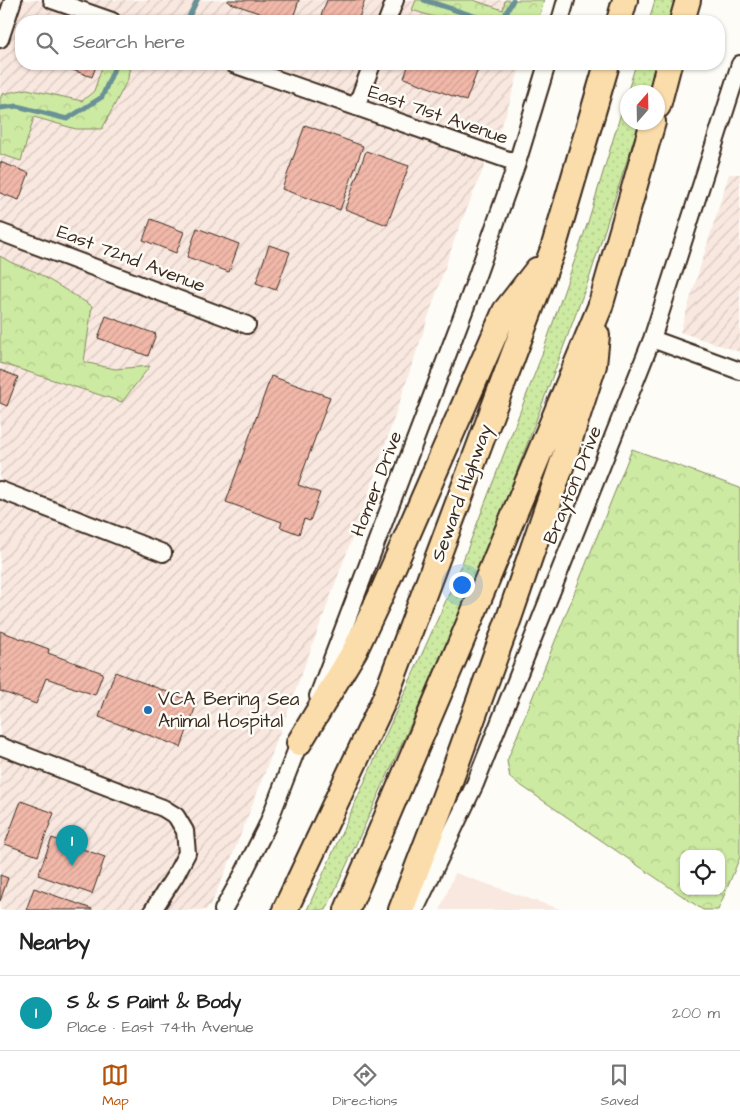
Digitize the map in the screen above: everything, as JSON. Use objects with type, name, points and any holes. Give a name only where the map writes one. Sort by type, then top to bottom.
[{"type":"highway","points":[[621,15],[625,0]]},
{"type":"highway","points":[[684,15],[688,0]]},
{"type":"highway","name":"Seward Highway","points":[[285,910],[385,698],[553,249],[605,70]]},
{"type":"highway","points":[[664,85],[668,70]]},
{"type":"highway","points":[[347,910],[458,650],[600,308],[651,130]]},
{"type":"highway","points":[[299,744],[355,650],[382,593],[505,311],[553,249]]},
{"type":"highway","points":[[401,910],[450,780],[562,464],[594,365],[600,308]]},
{"type":"street","points":[[0,39],[13,0]]},
{"type":"street","points":[[52,0],[95,15]]},
{"type":"street","points":[[390,15],[395,0]]},
{"type":"street","points":[[562,15],[566,0]]},
{"type":"street","name":"Brayton Drive","points":[[416,910],[476,784],[652,339],[740,64]]},
{"type":"street","name":"East 71st Avenue","points":[[250,70],[517,164]]},
{"type":"street","points":[[356,107],[370,70]]},
{"type":"street","name":"Homer Drive","points":[[223,910],[267,826],[299,744],[469,298],[517,164],[545,70]]},
{"type":"street","name":"East 72nd Avenue","points":[[0,232],[247,325]]},
{"type":"street","points":[[652,339],[740,371]]},
{"type":"street","points":[[0,490],[162,553]]},
{"type":"street","points":[[0,746],[163,808],[176,816],[185,831],[187,853],[153,910]]},
{"type":"shaded area","points":[[0,0],[539,0],[535,15],[15,15],[15,70],[519,70],[506,114],[456,235],[367,498],[267,767],[213,900],[206,910],[0,910]]},
{"type":"shaded area","points":[[729,174],[740,174],[740,352],[680,332]]},
{"type":"shaded area","points":[[455,873],[562,910],[440,910]]},
{"type":"green space","points":[[416,0],[473,0],[503,10],[505,0],[544,0],[540,15],[427,15],[412,10]]},
{"type":"green space","points":[[655,0],[675,0],[671,15],[651,15]]},
{"type":"green space","points":[[101,70],[129,70],[128,79],[102,129],[76,129],[34,117],[21,161],[0,154],[0,99],[2,94],[27,89],[82,101],[94,91]]},
{"type":"green space","points":[[634,70],[655,70],[650,85],[630,85]]},
{"type":"green space","points":[[620,117],[620,130],[637,130],[590,276],[498,522],[420,704],[326,910],[307,910],[457,576],[540,360],[588,222]]},
{"type":"green space","points":[[0,256],[12,263],[36,272],[92,306],[84,362],[115,369],[150,366],[122,402],[0,363]]},
{"type":"green space","points":[[632,449],[740,488],[740,857],[725,893],[725,850],[680,850],[680,894],[510,778],[507,761]]},
{"type":"green space","points":[[681,895],[724,895],[718,910],[703,910]]},
{"type":"building","points":[[228,0],[299,0],[294,15],[264,15],[228,2]]},
{"type":"building","points":[[327,0],[365,0],[360,15],[321,15]]},
{"type":"building","points":[[73,70],[95,70],[92,77]]},
{"type":"building","points":[[407,70],[478,70],[466,101],[404,78]]},
{"type":"building","points":[[305,125],[363,146],[340,210],[282,189]]},
{"type":"building","points":[[366,151],[409,166],[387,225],[345,209]]},
{"type":"building","points":[[0,162],[29,173],[19,200],[0,193]]},
{"type":"building","points":[[151,219],[184,232],[176,253],[143,240]]},
{"type":"building","points":[[197,228],[239,244],[229,272],[187,257]]},
{"type":"building","points":[[269,245],[290,252],[276,290],[256,283]]},
{"type":"building","points":[[106,316],[156,334],[148,356],[98,338]]},
{"type":"building","points":[[0,370],[18,377],[7,406],[0,403]]},
{"type":"building","points":[[271,376],[330,397],[298,485],[320,493],[310,521],[304,519],[299,534],[280,527],[282,522],[226,502]]},
{"type":"building","points":[[0,631],[49,649],[48,653],[103,673],[95,695],[46,678],[36,704],[0,691]]},
{"type":"building","name":"VCA Bering Sea Animal Hospital","points":[[115,672],[197,703],[181,747],[99,717]]},
{"type":"building","points":[[21,801],[54,813],[38,856],[5,844]]},
{"type":"building","points":[[52,838],[105,857],[92,894],[38,875]]},
{"type":"building","points":[[0,875],[8,878],[0,901]]},
{"type":"building","points":[[34,888],[92,909],[92,910],[26,910]]},
{"type":"waterway","points":[[190,15],[197,0]]},
{"type":"waterway","points":[[424,0],[470,15]]},
{"type":"waterway","points":[[505,15],[513,0]]},
{"type":"waterway","points":[[0,108],[17,106],[67,119],[102,97],[113,70]]},
{"type":"place","name":"VCA Bering Sea Animal Hospital","points":[[148,710]]},
{"type":"place","name":"S & S Paint & Body","points":[[72,866]]}]
